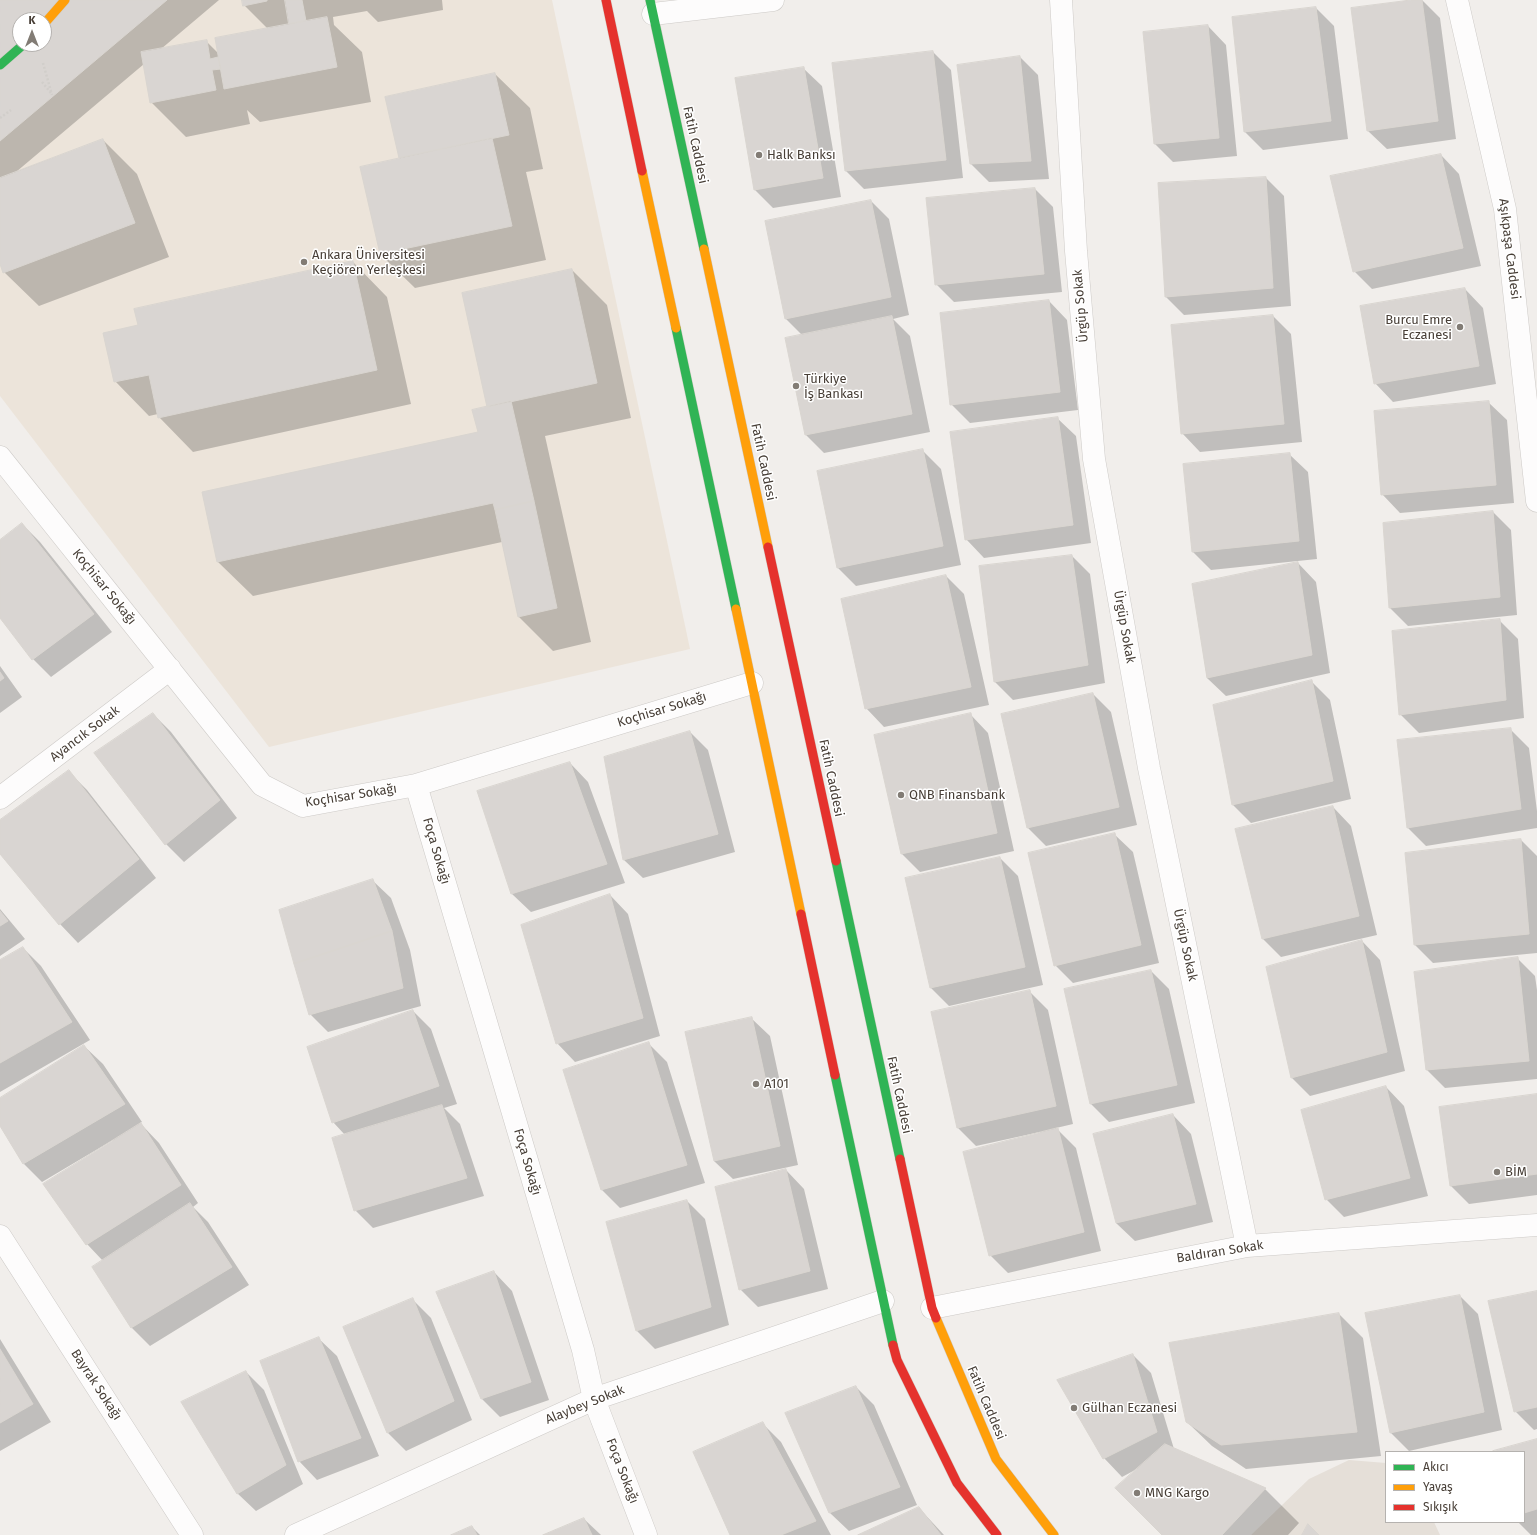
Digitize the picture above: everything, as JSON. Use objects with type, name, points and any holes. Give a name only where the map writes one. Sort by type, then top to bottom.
[{"type":"main road","points":[[52,15],[65,0]]},
{"type":"main road","points":[[606,0],[883,1301],[897,1360],[957,1483],[997,1535]]},
{"type":"main road","name":"Fatih Caddesi","points":[[652,7],[932,1308],[996,1459],[1054,1535]]},
{"type":"main road","points":[[0,65],[15,52]]},
{"type":"street","points":[[652,7],[773,0]]},
{"type":"street","name":"Ürgüp Sokak","points":[[1061,0],[1076,251],[1094,459],[1149,768],[1247,1246]]},
{"type":"street","name":"Aşıkpaşa Caddesi","points":[[1456,0],[1506,209],[1537,502]]},
{"type":"street","name":"Koçhisar Sokağı","points":[[0,457],[262,785],[303,806],[416,785],[752,683]]},
{"type":"street","name":"Ayancık Sokak","points":[[0,798],[170,669]]},
{"type":"street","name":"Foça Sokağı","points":[[416,785],[581,1343],[594,1399],[646,1535]]},
{"type":"street","name":"Baldıran Sokak","points":[[932,1308],[1247,1246],[1537,1226]]},
{"type":"street","name":"Bayrak Sokağı","points":[[0,1236],[192,1535]]},
{"type":"street","name":"Alaybey Sokak","points":[[296,1535],[594,1399],[883,1301]]},
{"type":"path","points":[[42,59],[52,95],[42,82]]},
{"type":"path","points":[[0,118],[11,110]]},
{"type":"shaded area","name":"Ankara Üniversitesi Keçiören Yerleşkesi","points":[[118,0],[552,0],[690,649],[269,747],[0,396],[0,127]]},
{"type":"shaded area","points":[[1349,1460],[1385,1463],[1385,1523],[1434,1523],[1440,1535],[1251,1535],[1309,1479]]},
{"type":"building","points":[[0,0],[167,0],[0,141]]},
{"type":"building","points":[[242,0],[267,0],[267,1],[243,6]]},
{"type":"building","points":[[285,0],[302,0],[306,21],[289,24]]},
{"type":"building","points":[[1411,0],[1422,0],[1438,121],[1367,131],[1351,8]]},
{"type":"building","points":[[1316,7],[1331,121],[1244,132],[1232,17]]},
{"type":"building","points":[[327,17],[337,67],[224,89],[215,38]]},
{"type":"building","points":[[1208,25],[1219,138],[1154,144],[1143,32]]},
{"type":"building","points":[[207,40],[210,59],[218,57],[221,69],[212,70],[216,90],[150,103],[141,52]]},
{"type":"building","points":[[933,51],[946,160],[845,171],[832,63]]},
{"type":"building","points":[[1020,56],[1031,161],[970,164],[957,65]]},
{"type":"building","points":[[804,67],[823,178],[754,190],[735,78]]},
{"type":"building","points":[[495,73],[509,135],[399,158],[385,97]]},
{"type":"building","points":[[492,138],[512,226],[380,254],[360,167]]},
{"type":"building","points":[[103,139],[135,223],[3,273],[0,264],[0,178]]},
{"type":"building","points":[[1441,154],[1463,248],[1353,272],[1330,176]]},
{"type":"building","points":[[1266,177],[1273,288],[1165,297],[1158,183]]},
{"type":"building","points":[[1035,188],[1044,274],[935,285],[926,198]]},
{"type":"building","points":[[871,200],[891,297],[785,319],[765,221]]},
{"type":"building","points":[[353,261],[377,370],[158,418],[149,375],[114,382],[103,333],[138,325],[134,309]]},
{"type":"building","points":[[572,269],[597,383],[487,407],[462,293]]},
{"type":"building","points":[[1465,288],[1479,366],[1374,384],[1360,306]]},
{"type":"building","points":[[1049,300],[1060,392],[950,405],[940,313]]},
{"type":"building","points":[[1273,315],[1284,424],[1181,434],[1171,325]]},
{"type":"building","points":[[892,316],[912,414],[805,435],[785,338]]},
{"type":"building","points":[[511,401],[534,501],[495,510],[493,503],[217,562],[202,492],[478,432],[472,410]]},
{"type":"building","points":[[1489,401],[1496,485],[1381,495],[1374,411]]},
{"type":"building","points":[[1058,417],[1073,525],[965,540],[950,432]]},
{"type":"building","points":[[923,449],[943,546],[837,568],[817,471]]},
{"type":"building","points":[[1290,453],[1299,541],[1192,552],[1183,464]]},
{"type":"building","points":[[534,501],[557,608],[518,617],[495,510]]},
{"type":"building","points":[[1493,511],[1500,597],[1389,608],[1383,523]]},
{"type":"building","points":[[22,523],[94,614],[32,660],[0,618],[0,540]]},
{"type":"building","points":[[1072,555],[1088,665],[994,682],[979,566]]},
{"type":"building","points":[[1298,562],[1312,655],[1207,678],[1192,584]]},
{"type":"building","points":[[946,575],[971,687],[865,709],[841,599]]},
{"type":"building","points":[[1500,619],[1506,700],[1399,715],[1392,631]]},
{"type":"building","points":[[0,672],[4,678],[0,681]]},
{"type":"building","points":[[1312,680],[1333,781],[1232,805],[1213,705]]},
{"type":"building","points":[[1093,693],[1119,807],[1027,828],[1001,714]]},
{"type":"building","points":[[153,713],[220,800],[165,845],[94,753]]},
{"type":"building","points":[[971,713],[997,833],[901,854],[874,735]]},
{"type":"building","points":[[1511,728],[1521,809],[1407,828],[1397,740]]},
{"type":"building","points":[[690,731],[718,834],[623,860],[604,757]]},
{"type":"building","points":[[570,762],[607,864],[511,894],[477,791]]},
{"type":"building","points":[[69,770],[139,859],[59,925],[0,854],[0,820]]},
{"type":"building","points":[[1333,806],[1359,916],[1262,939],[1235,829]]},
{"type":"building","points":[[1115,833],[1141,945],[1054,966],[1028,853]]},
{"type":"building","points":[[1521,839],[1529,934],[1414,945],[1405,853]]},
{"type":"building","points":[[1000,857],[1025,967],[930,988],[905,878]]},
{"type":"building","points":[[373,879],[392,931],[294,964],[279,910]]},
{"type":"building","points":[[610,894],[643,1018],[556,1044],[521,925]]},
{"type":"building","points":[[0,911],[8,921],[0,926]]},
{"type":"building","points":[[392,931],[403,988],[309,1015],[294,964]]},
{"type":"building","points":[[1362,940],[1387,1052],[1291,1078],[1266,967]]},
{"type":"building","points":[[23,947],[72,1022],[0,1063],[0,960]]},
{"type":"building","points":[[1518,957],[1529,1061],[1426,1070],[1414,972]]},
{"type":"building","points":[[1151,970],[1177,1085],[1090,1104],[1064,989]]},
{"type":"building","points":[[1030,990],[1056,1106],[957,1128],[931,1012]]},
{"type":"building","points":[[413,1010],[439,1086],[332,1123],[307,1047]]},
{"type":"building","points":[[752,1017],[780,1146],[714,1161],[685,1032]]},
{"type":"building","points":[[649,1042],[687,1165],[601,1190],[563,1070]]},
{"type":"building","points":[[84,1045],[125,1104],[23,1164],[0,1126],[0,1098]]},
{"type":"building","points":[[1386,1086],[1410,1178],[1325,1200],[1301,1110]]},
{"type":"building","points":[[1537,1094],[1537,1174],[1450,1186],[1439,1107]]},
{"type":"building","points":[[442,1105],[467,1178],[354,1211],[332,1138]]},
{"type":"building","points":[[1173,1114],[1196,1204],[1116,1223],[1093,1134]]},
{"type":"building","points":[[141,1123],[181,1185],[86,1245],[43,1184]]},
{"type":"building","points":[[1058,1128],[1084,1232],[989,1256],[963,1152]]},
{"type":"building","points":[[786,1169],[810,1271],[739,1290],[715,1187]]},
{"type":"building","points":[[687,1200],[711,1307],[636,1331],[606,1222]]},
{"type":"building","points":[[190,1203],[232,1267],[131,1328],[92,1267]]},
{"type":"building","points":[[494,1271],[531,1382],[481,1399],[436,1292]]},
{"type":"building","points":[[1537,1291],[1537,1407],[1514,1412],[1488,1301]]},
{"type":"building","points":[[1460,1295],[1484,1412],[1390,1433],[1365,1313]]},
{"type":"building","points":[[413,1298],[454,1401],[387,1433],[343,1327]]},
{"type":"building","points":[[1339,1313],[1357,1432],[1221,1445],[1186,1422],[1169,1343]]},
{"type":"building","points":[[319,1337],[361,1438],[298,1462],[260,1361]]},
{"type":"building","points":[[0,1349],[33,1404],[0,1423]]},
{"type":"building","points":[[1133,1354],[1157,1432],[1103,1459],[1057,1380]]},
{"type":"building","points":[[246,1371],[286,1465],[237,1494],[181,1402]]},
{"type":"building","points":[[856,1386],[900,1487],[829,1513],[785,1413]]},
{"type":"building","points":[[763,1422],[816,1521],[781,1535],[730,1535],[693,1452]]},
{"type":"building","points":[[1537,1439],[1537,1509],[1525,1513],[1525,1451],[1493,1451]]},
{"type":"building","points":[[1165,1444],[1266,1488],[1222,1535],[1162,1535],[1115,1488]]},
{"type":"building","points":[[919,1507],[941,1535],[858,1535]]},
{"type":"building","points":[[584,1518],[592,1535],[543,1535]]},
{"type":"building","points":[[1308,1524],[1319,1535],[1302,1535]]},
{"type":"building","points":[[472,1526],[477,1535],[451,1535]]},
{"type":"traffic: fast","points":[[650,0],[704,249]]},
{"type":"traffic: fast","points":[[0,65],[15,52]]},
{"type":"traffic: fast","points":[[676,328],[736,609]]},
{"type":"traffic: fast","points":[[836,861],[900,1159]]},
{"type":"traffic: fast","points":[[835,1075],[893,1345]]},
{"type":"traffic: slow","points":[[52,15],[65,0]]},
{"type":"traffic: slow","points":[[642,171],[676,328]]},
{"type":"traffic: slow","points":[[704,249],[768,547]]},
{"type":"traffic: slow","points":[[736,609],[801,914]]},
{"type":"traffic: slow","points":[[936,1318],[996,1459],[1054,1535]]},
{"type":"traffic: jam","points":[[606,0],[642,171]]},
{"type":"traffic: jam","points":[[768,547],[836,861]]},
{"type":"traffic: jam","points":[[801,914],[835,1075]]},
{"type":"traffic: jam","points":[[900,1159],[932,1308],[936,1318]]},
{"type":"traffic: jam","points":[[893,1345],[897,1360],[957,1483],[997,1535]]},
{"type":"place","name":"Halk Banksı","points":[[759,155]]},
{"type":"place","name":"Ankara Üniversitesi Keçiören Yerleşkesi","points":[[304,262]]},
{"type":"place","name":"Burcu Emre Eczanesi","points":[[1460,327]]},
{"type":"place","name":"Türkiye İş Bankası","points":[[796,386]]},
{"type":"place","name":"QNB Finansbank","points":[[901,795]]},
{"type":"place","name":"A101","points":[[756,1084]]},
{"type":"place","name":"BİM","points":[[1497,1172]]},
{"type":"place","name":"Gülhan Eczanesi","points":[[1074,1408]]},
{"type":"place","name":"MNG Kargo","points":[[1137,1493]]}]
